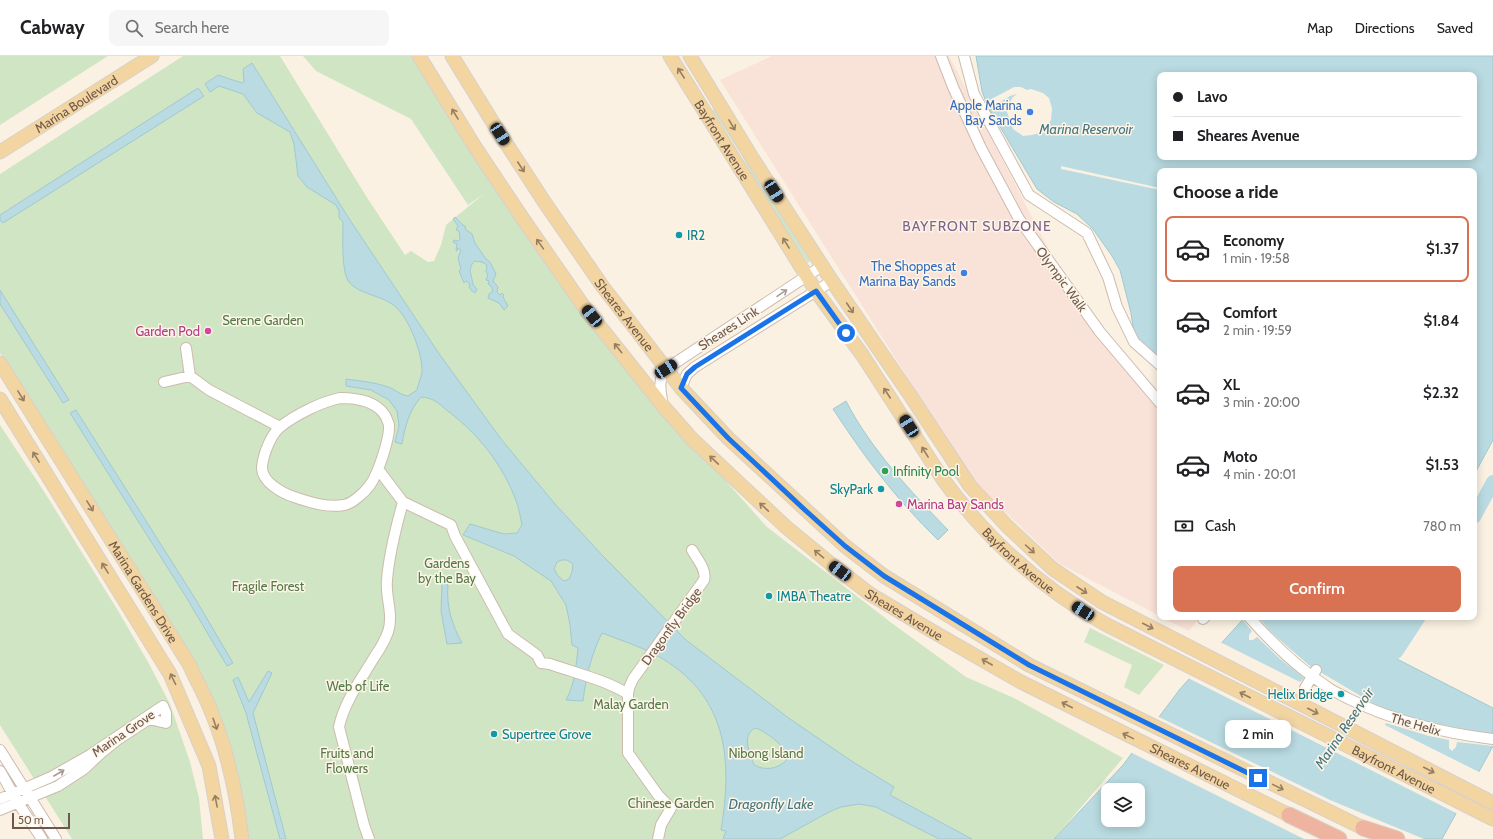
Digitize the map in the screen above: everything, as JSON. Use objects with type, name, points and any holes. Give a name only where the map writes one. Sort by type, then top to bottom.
[{"type":"highway","points":[[1289,815],[1328,839]]},
{"type":"highway","points":[[1289,815],[1339,839]]},
{"type":"highway","points":[[1363,828],[1384,839]]},
{"type":"highway","points":[[1363,828],[1396,839]]},
{"type":"main road","name":"Marina Boulevard","points":[[0,152],[152,56]]},
{"type":"main road","name":"Sheares Avenue","points":[[419,56],[475,147],[582,304],[663,406],[692,439],[786,527],[830,564],[870,594],[1021,682],[1289,815]]},
{"type":"main road","name":"Sheares Avenue","points":[[452,56],[545,203],[603,287],[681,388],[728,438],[845,546],[884,576],[1029,665],[1363,828]]},
{"type":"main road","name":"Bayfront Avenue","points":[[670,56],[816,291],[863,356],[938,472],[961,503],[993,538],[1050,589],[1105,624],[1493,819]]},
{"type":"main road","name":"Bayfront Avenue","points":[[690,56],[751,156],[832,282],[910,394],[970,486],[1008,527],[1053,569],[1113,608],[1493,803]]},
{"type":"main road","name":"Marina Gardens Drive","points":[[0,363],[189,664],[211,712],[228,761],[239,815],[242,839]]},
{"type":"main road","name":"Marina Gardens Drive","points":[[0,398],[170,674],[209,766],[222,839]]},
{"type":"street","name":"Olympic Walk","points":[[941,56],[953,87],[981,148],[1019,219],[1100,332],[1157,399]]},
{"type":"street","points":[[964,56],[974,94],[1029,195],[1087,233],[1108,277],[1117,307],[1134,342],[1157,363]]},
{"type":"street","name":"Sheares Link","points":[[666,369],[822,266]]},
{"type":"street","name":"Sheares Link","points":[[681,388],[687,374],[695,367],[832,282]]},
{"type":"street","points":[[186,348],[190,376],[209,390],[280,427]]},
{"type":"street","points":[[663,406],[660,382],[666,369]]},
{"type":"street","points":[[164,382],[190,376]]},
{"type":"street","points":[[340,398],[354,398],[378,407],[385,414],[389,425],[387,440],[378,469],[370,485],[361,495],[345,505],[323,505],[291,496],[268,482],[262,469],[264,457],[270,440],[280,427],[305,411],[340,398]]},
{"type":"street","points":[[378,469],[403,502],[452,525],[455,536],[508,634],[537,655],[541,663],[550,664],[621,689],[628,694],[628,753],[658,795],[671,808],[661,825],[658,839]]},
{"type":"street","points":[[369,839],[339,727],[340,719],[348,702],[380,649],[388,631],[390,608],[387,581],[398,520],[403,502]]},
{"type":"street","name":"Dragonfly Bridge","points":[[628,694],[632,679],[704,580],[705,576],[692,550]]},
{"type":"street","name":"The Helix","points":[[1254,620],[1259,623],[1271,642],[1298,666],[1314,673],[1326,687],[1360,704],[1381,708],[1396,719],[1493,739]]},
{"type":"street","points":[[1305,688],[1314,673]]},
{"type":"street","name":"Marina Grove","points":[[0,798],[16,798],[29,798],[58,786],[84,769],[100,753],[117,740],[149,719],[166,723],[166,713],[163,706],[90,755],[51,777],[24,789],[16,798],[0,810]]},
{"type":"street","points":[[0,750],[56,839]]},
{"type":"street","points":[[0,771],[42,839]]},
{"type":"shaded area","points":[[772,56],[949,56],[1082,314],[1157,389],[1157,614],[1060,564],[972,480],[720,80]]},
{"type":"shaded area","points":[[1167,620],[1198,620],[1189,631]]},
{"type":"green space","points":[[0,56],[108,56],[0,125]]},
{"type":"green space","name":"Gardens by the Bay","points":[[183,56],[280,56],[366,196],[405,255],[411,251],[428,262],[434,261],[441,245],[446,225],[485,193],[468,205],[411,119],[316,71],[303,56],[412,56],[497,184],[633,377],[767,527],[893,624],[966,677],[1014,698],[1123,758],[1054,839],[247,839],[233,760],[170,622],[0,353],[0,174]]},
{"type":"green space","points":[[715,108],[764,183],[780,214],[810,261],[808,263],[758,187],[741,154],[712,110]]},
{"type":"green space","points":[[0,425],[45,493],[117,609],[148,662],[170,704],[190,762],[199,798],[203,839],[72,839],[0,725]]},
{"type":"green space","points":[[1090,628],[1164,665],[1139,695],[1124,687],[1132,665],[1084,642]]},
{"type":"water","name":"Marina Reservoir","points":[[976,56],[1493,56],[1493,440],[1477,469],[1477,168],[1157,168],[1157,358],[1135,340],[1131,313],[1120,270],[1112,256],[1093,229],[1077,214],[1054,202],[1037,189],[987,105],[982,91]]},
{"type":"water","name":"Dragonfly Lake","points":[[252,63],[348,217],[440,355],[501,439],[555,504],[603,556],[686,640],[790,719],[853,762],[894,787],[890,795],[972,839],[939,839],[876,807],[859,804],[841,807],[829,812],[780,839],[723,839],[726,831],[721,830],[725,803],[726,777],[720,730],[711,708],[698,689],[680,671],[650,652],[602,633],[590,666],[583,701],[566,700],[576,668],[578,648],[572,645],[566,605],[551,581],[514,556],[463,535],[470,524],[504,534],[517,533],[522,525],[510,485],[488,450],[470,430],[436,402],[421,397],[411,413],[406,425],[402,444],[395,442],[399,426],[397,411],[389,400],[371,390],[346,386],[346,379],[367,382],[388,387],[408,396],[417,390],[422,372],[422,364],[417,345],[409,325],[398,309],[387,301],[363,292],[353,286],[346,277],[343,253],[343,222],[339,218],[339,211],[336,205],[307,187],[298,176],[294,144],[290,132],[257,113],[243,94],[219,86],[210,92],[205,84],[218,75],[242,83],[244,82],[243,69]],"holes":[[[567,560],[573,564],[569,579],[564,581],[558,576],[554,569],[557,562]],[[755,728],[768,734],[780,744],[785,753],[786,761],[779,766],[771,768],[762,768],[754,765],[747,740],[748,735]]]},
{"type":"water","points":[[198,88],[204,96],[3,223],[0,220],[0,215]]},
{"type":"water","points":[[455,217],[466,227],[465,229],[472,234],[475,243],[486,259],[490,262],[496,274],[493,281],[498,287],[497,292],[500,295],[502,293],[504,295],[503,297],[508,306],[504,310],[499,303],[488,298],[489,294],[493,291],[491,286],[488,284],[489,281],[486,280],[488,274],[486,272],[487,265],[482,262],[475,261],[472,264],[470,270],[473,285],[477,289],[475,293],[469,287],[470,284],[466,281],[464,283],[459,271],[461,269],[458,258],[461,250],[458,248],[457,251],[456,250],[457,244],[453,242],[454,240],[458,241],[460,239],[459,231],[456,230],[458,226],[453,219]]},
{"type":"water","points":[[0,290],[69,400],[63,403],[0,304]]},
{"type":"water","name":"Infinity Pool","points":[[846,401],[867,436],[892,469],[948,530],[938,540],[908,509],[882,478],[833,409]]},
{"type":"water","points":[[76,410],[196,600],[233,663],[227,666],[186,597],[70,413]]},
{"type":"water","points":[[442,583],[448,585],[450,615],[462,643],[447,644],[441,611]]},
{"type":"water","name":"Marina Reservoir","points":[[1242,620],[1413,620],[1397,659],[1493,708],[1493,746],[1442,839],[1054,839],[1101,789],[1101,827],[1145,827],[1145,783],[1106,783],[1123,765],[1180,689]]},
{"type":"water","points":[[268,671],[272,673],[253,713],[286,839],[280,839],[246,713],[233,680],[238,677],[249,702]]},
{"type":"pier","points":[[1014,87],[1021,87],[1027,90],[1031,89],[1043,93],[1049,98],[1052,108],[1051,120],[1042,132],[1023,136],[1013,129],[1007,112],[1012,98],[1017,94],[1010,96],[989,109],[986,102]]},
{"type":"pier","points":[[1061,166],[1157,187],[1157,189],[1061,169]]},
{"type":"pier","points":[[1243,620],[1261,620],[1274,635],[1310,666],[1376,705],[1408,718],[1493,735],[1493,746],[1457,742],[1456,747],[1452,751],[1449,748],[1449,740],[1429,736],[1386,723],[1385,725],[1481,773],[1458,814],[1188,678],[1220,642],[1300,682],[1304,678],[1279,658],[1257,637],[1253,640],[1249,640],[1249,635],[1252,631]]},
{"type":"pier","points":[[1157,716],[1330,800],[1424,839],[1304,839],[1130,752]]},
{"type":"waterway","name":"Marina Reservoir","points":[[1477,511],[1493,482]]},
{"type":"waterway","name":"Marina Reservoir","points":[[1396,652],[1417,620]]},
{"type":"place","name":"Apple Marina Bay Sands","points":[[1030,112]]},
{"type":"place","name":"IR2","points":[[679,235]]},
{"type":"place","name":"The Shoppes at Marina Bay Sands","points":[[964,273]]},
{"type":"place","name":"Garden Pod","points":[[208,331]]},
{"type":"place","name":"Infinity Pool","points":[[885,471]]},
{"type":"place","name":"SkyPark","points":[[881,489]]},
{"type":"place","name":"Marina Bay Sands","points":[[899,504]]},
{"type":"place","name":"IMBA Theatre","points":[[769,596]]},
{"type":"place","name":"Helix Bridge","points":[[1341,694]]},
{"type":"place","name":"Supertree Grove","points":[[494,734]]},
{"type":"district","name":"BAYFRONT SUBZONE","points":[[977,226]]},
{"type":"route","points":[[846,333],[816,291],[695,367],[687,374],[681,388],[728,438],[805,510],[845,546],[884,576],[1029,665],[1258,778]]},
{"type":"park label","name":"Serene Garden","points":[[263,320]]},
{"type":"park label","name":"Fragile Forest","points":[[268,586]]},
{"type":"park label","name":"Web of Life","points":[[358,686]]},
{"type":"park label","name":"Malay Garden","points":[[631,704]]},
{"type":"park label","name":"Nibong Island","points":[[766,753]]},
{"type":"park label","name":"Fruits and Flowers","points":[[347,760]]},
{"type":"park label","name":"Chinese Garden","points":[[671,803]]}]
